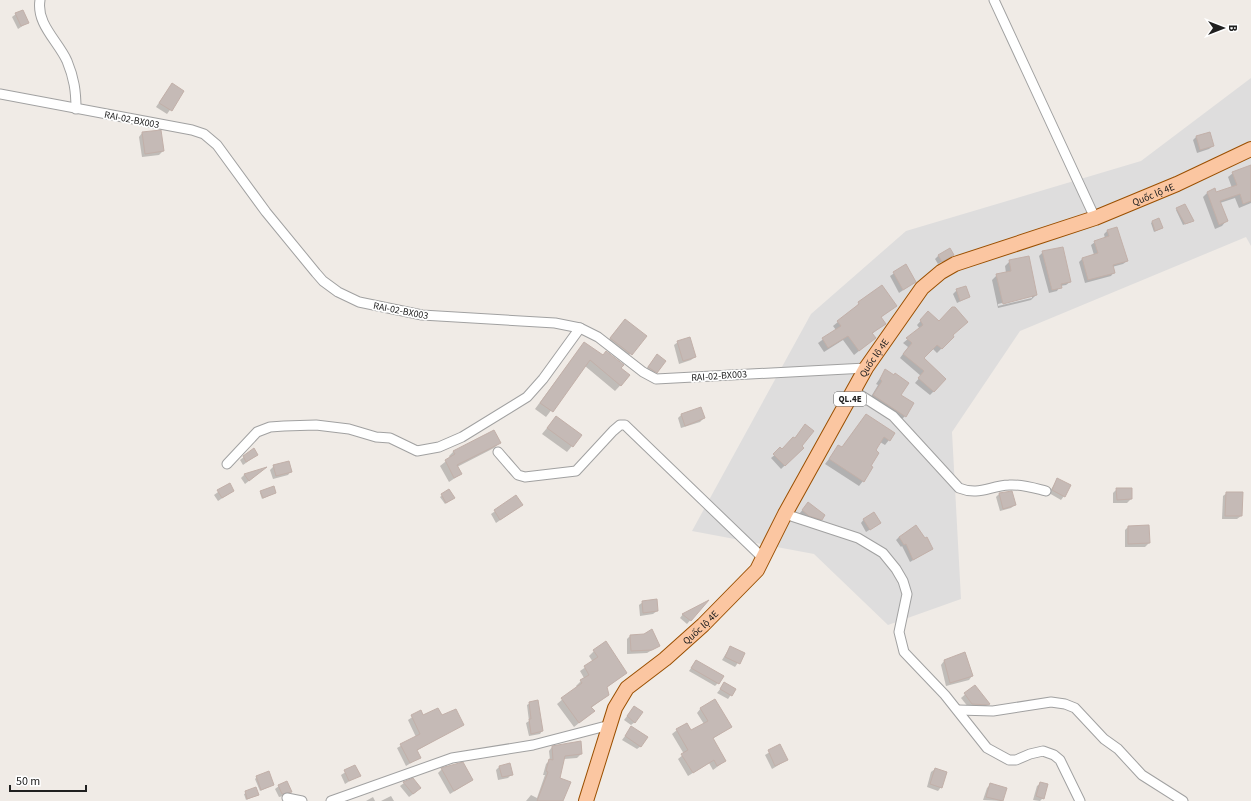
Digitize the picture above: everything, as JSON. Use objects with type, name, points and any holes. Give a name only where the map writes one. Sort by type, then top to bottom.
[{"type":"main road","name":"Quốc lộ 4E","points":[[586,801],[615,708],[627,688],[665,659],[703,625],[749,580],[764,559],[785,514],[866,368],[922,288],[941,272],[954,264],[1094,218],[1177,184],[1251,149]]},
{"type":"street","points":[[994,0],[1094,218]]},
{"type":"street","points":[[37,1],[41,17],[66,60],[76,84],[76,109]]},
{"type":"street","name":"RAI-02-BX003","points":[[0,94],[199,131],[211,139],[232,163],[266,212],[319,277],[338,292],[354,300],[422,316],[555,323],[580,328],[598,337],[643,372],[656,379],[866,368]]},
{"type":"street","points":[[227,464],[257,432],[270,427],[316,425],[349,429],[376,437],[394,440],[417,451],[439,447],[462,437],[527,397],[543,379],[580,328]]},
{"type":"street","points":[[854,391],[893,416],[959,488],[970,492],[1008,484],[1026,486],[1046,491]]},
{"type":"street","points":[[498,452],[518,475],[525,477],[576,471],[613,431],[620,425],[624,425],[764,559]]},
{"type":"street","points":[[785,514],[858,538],[883,553],[903,581],[907,594],[900,632],[904,652],[946,695],[987,748],[1009,760],[1016,760],[1030,754],[1043,752],[1054,755],[1060,760],[1080,801]]},
{"type":"street","points":[[958,710],[993,711],[1051,702],[1075,708],[1104,739],[1118,749],[1142,775],[1183,801]]},
{"type":"street","points":[[331,801],[452,758],[533,745],[610,725]]},
{"type":"street","points":[[287,798],[302,801]]},
{"type":"shaded area","points":[[1251,78],[1251,246],[1246,237],[1020,331],[952,432],[961,599],[888,625],[814,554],[692,531],[811,314],[906,231],[1141,161]]},
{"type":"building","points":[[23,10],[29,23],[21,26],[15,13]]},
{"type":"building","points":[[172,83],[184,91],[172,111],[159,103]]},
{"type":"building","points":[[161,130],[164,151],[145,154],[142,132]]},
{"type":"building","points":[[1210,132],[1214,146],[1200,150],[1196,136]]},
{"type":"building","points":[[1251,165],[1251,201],[1243,204],[1240,194],[1220,201],[1228,221],[1219,225],[1207,192],[1215,188],[1216,192],[1237,185],[1232,172]]},
{"type":"building","points":[[1185,204],[1194,221],[1185,224],[1176,208]]},
{"type":"building","points":[[1159,218],[1163,228],[1155,231],[1152,221]]},
{"type":"building","points":[[1117,227],[1128,261],[1113,265],[1115,273],[1088,280],[1082,258],[1098,253],[1094,241],[1109,236],[1107,230]]},
{"type":"building","points":[[1063,247],[1071,282],[1061,284],[1062,288],[1052,290],[1042,251]]},
{"type":"building","points":[[950,248],[954,255],[942,262],[938,255]]},
{"type":"building","points":[[1029,256],[1037,295],[1003,304],[996,274],[1011,271],[1009,260]]},
{"type":"building","points":[[906,264],[916,282],[903,290],[893,272]]},
{"type":"building","points":[[882,285],[897,306],[881,317],[886,324],[872,333],[876,338],[859,351],[848,336],[828,348],[822,338],[841,326],[837,321],[859,304],[858,302]]},
{"type":"building","points":[[966,286],[970,297],[960,301],[956,289]]},
{"type":"building","points":[[952,307],[955,307],[968,322],[953,335],[954,337],[942,349],[937,345],[924,358],[946,379],[934,392],[918,378],[924,371],[903,354],[912,343],[906,338],[923,325],[920,320],[928,311],[939,321]]},
{"type":"building","points":[[625,319],[647,336],[632,355],[610,338]]},
{"type":"building","points":[[690,337],[696,357],[683,361],[677,341]]},
{"type":"building","points":[[584,342],[603,355],[606,351],[624,365],[621,368],[630,375],[621,386],[590,360],[553,412],[540,403]]},
{"type":"building","points":[[657,354],[666,361],[657,373],[648,367]]},
{"type":"building","points":[[885,369],[894,375],[895,373],[909,383],[901,395],[914,403],[906,417],[873,395],[882,381],[880,379]]},
{"type":"building","points":[[701,407],[705,418],[685,426],[681,414]]},
{"type":"building","points":[[866,414],[895,433],[890,441],[884,437],[876,450],[879,453],[871,466],[873,467],[864,482],[829,459],[838,445],[842,447]]},
{"type":"building","points":[[556,416],[582,435],[573,447],[547,428]]},
{"type":"building","points":[[805,424],[814,431],[802,446],[804,448],[785,466],[773,454],[780,447],[782,449],[793,437],[795,438]]},
{"type":"building","points":[[494,430],[501,443],[457,465],[462,474],[454,478],[445,460],[455,454],[453,451]]},
{"type":"building","points":[[254,448],[258,455],[246,462],[243,456]]},
{"type":"building","points":[[289,461],[292,472],[276,476],[273,465]]},
{"type":"building","points":[[267,467],[249,481],[244,474]]},
{"type":"building","points":[[1057,478],[1071,485],[1065,497],[1052,490]]},
{"type":"building","points":[[230,483],[234,491],[222,498],[217,490]]},
{"type":"building","points":[[274,486],[276,493],[263,498],[260,491]]},
{"type":"building","points":[[1116,488],[1132,488],[1132,499],[1117,500]]},
{"type":"building","points":[[449,489],[455,498],[446,503],[441,494]]},
{"type":"building","points":[[1012,491],[1016,505],[1003,509],[999,493]]},
{"type":"building","points":[[1226,492],[1243,492],[1242,516],[1225,516]]},
{"type":"building","points":[[516,495],[523,505],[500,520],[494,510]]},
{"type":"building","points":[[808,502],[825,515],[822,520],[809,516],[802,510]]},
{"type":"building","points":[[874,512],[881,523],[870,530],[863,519]]},
{"type":"building","points":[[916,525],[925,538],[927,537],[933,549],[913,560],[906,544],[904,545],[899,537]]},
{"type":"building","points":[[1149,525],[1150,543],[1128,544],[1128,526]]},
{"type":"building","points":[[657,599],[658,611],[643,613],[642,601]]},
{"type":"building","points":[[709,600],[691,621],[682,614]]},
{"type":"building","points":[[652,629],[660,646],[652,650],[631,651],[630,635],[644,634]]},
{"type":"building","points":[[606,641],[627,673],[607,687],[609,695],[591,707],[595,711],[579,723],[561,698],[582,683],[580,680],[589,675],[584,666],[598,657],[593,650]]},
{"type":"building","points":[[730,646],[745,653],[740,664],[725,657]]},
{"type":"building","points":[[965,652],[973,676],[950,683],[944,660]]},
{"type":"building","points":[[696,660],[724,676],[719,684],[691,668]]},
{"type":"building","points":[[724,682],[736,689],[732,696],[720,689]]},
{"type":"building","points":[[975,685],[990,704],[972,704],[964,693]]},
{"type":"building","points":[[715,699],[732,727],[713,738],[726,761],[717,766],[714,760],[693,773],[681,754],[688,750],[676,729],[687,723],[691,730],[708,721],[700,708]]},
{"type":"building","points":[[538,700],[543,731],[531,734],[529,702]]},
{"type":"building","points":[[634,706],[643,712],[635,723],[627,716]]},
{"type":"building","points":[[438,708],[442,715],[456,709],[464,725],[417,750],[421,758],[410,763],[400,744],[420,734],[411,715],[421,710],[423,715]]},
{"type":"building","points":[[631,726],[648,737],[641,747],[625,736]]},
{"type":"building","points":[[581,741],[582,754],[565,756],[560,778],[571,782],[563,801],[537,801],[548,772],[546,771],[549,759],[553,760],[552,746]]},
{"type":"building","points":[[780,744],[788,760],[775,766],[768,750]]},
{"type":"building","points":[[463,762],[473,780],[454,791],[441,768]]},
{"type":"building","points":[[510,763],[513,775],[502,777],[499,766]]},
{"type":"building","points":[[355,765],[361,776],[349,781],[344,770]]},
{"type":"building","points":[[935,768],[947,772],[942,788],[930,784]]},
{"type":"building","points":[[269,771],[274,785],[261,790],[256,776]]},
{"type":"building","points":[[413,778],[421,788],[413,794],[403,782]]},
{"type":"building","points":[[287,781],[292,792],[282,794],[278,785]]},
{"type":"building","points":[[1040,782],[1048,784],[1044,799],[1036,796]]},
{"type":"building","points":[[990,783],[1007,788],[1003,801],[986,797]]},
{"type":"building","points":[[256,787],[259,795],[247,799],[245,791]]}]
